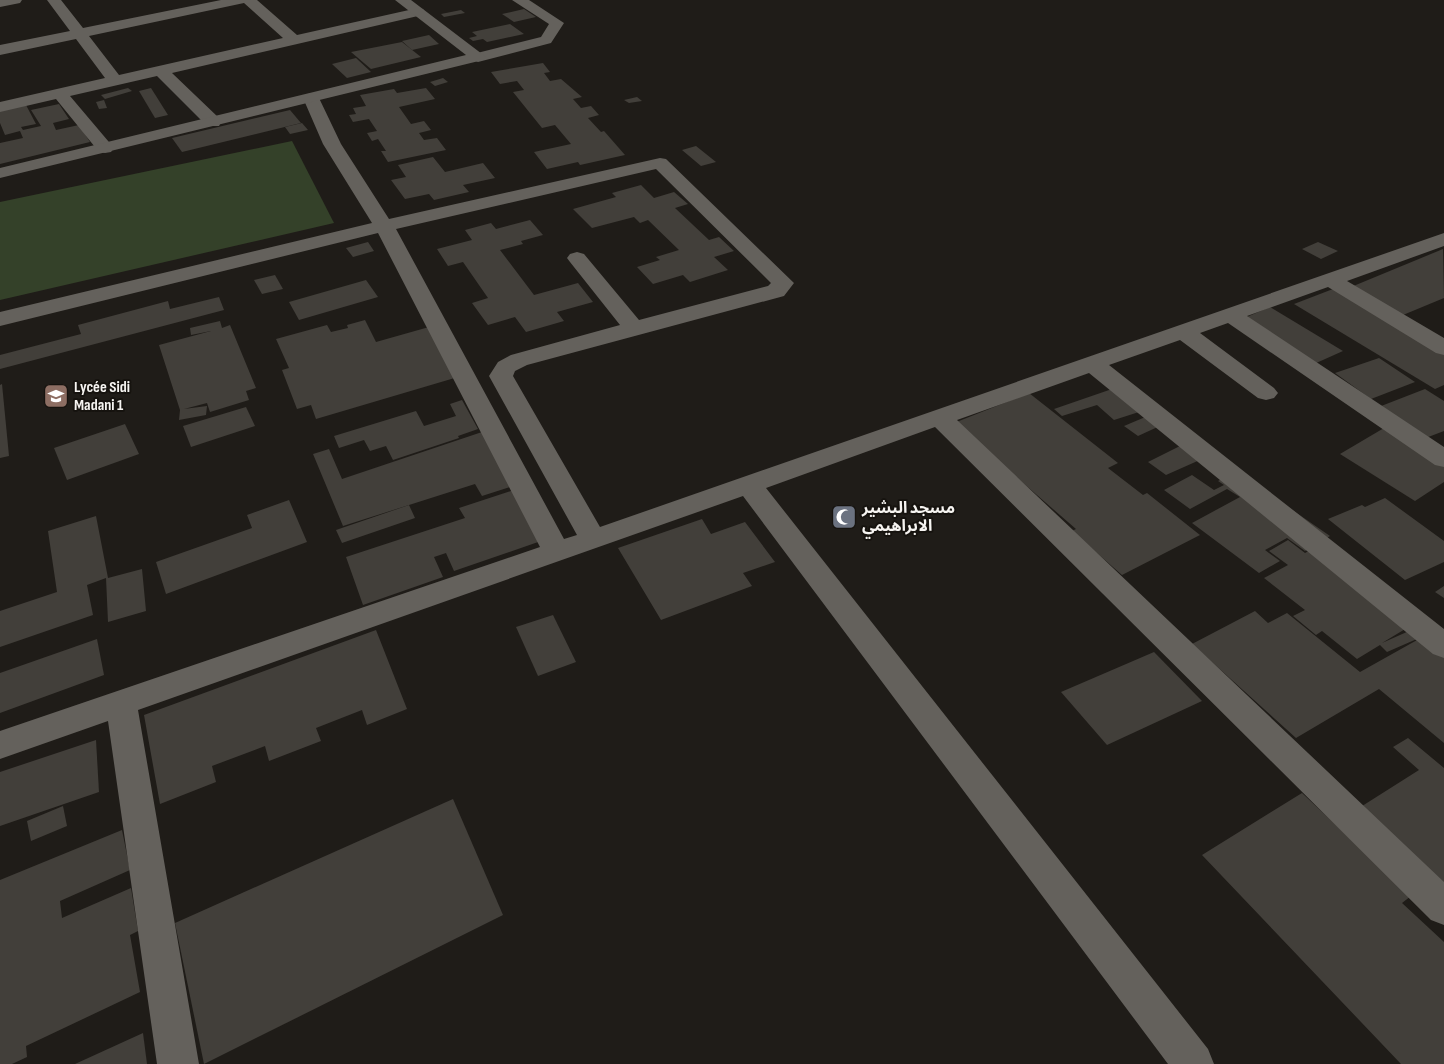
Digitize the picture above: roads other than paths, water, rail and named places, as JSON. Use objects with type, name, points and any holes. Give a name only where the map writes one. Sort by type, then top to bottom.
[{"type":"street","points":[[0,3],[15,0]]},
{"type":"street","points":[[54,0],[115,81]]},
{"type":"street","points":[[0,50],[242,0]]},
{"type":"street","points":[[249,0],[294,40]]},
{"type":"street","points":[[402,0],[478,57]]},
{"type":"street","points":[[0,173],[546,40],[557,23],[519,0]]},
{"type":"street","points":[[0,107],[418,12]]},
{"type":"street","points":[[160,70],[213,122]]},
{"type":"street","points":[[58,93],[105,148]]},
{"type":"street","points":[[311,98],[332,144],[384,226],[556,552]]},
{"type":"street","points":[[0,319],[384,226],[660,163],[783,283],[776,291],[519,360],[506,367],[501,376],[593,539]]},
{"type":"street","points":[[0,745],[1442,242]]},
{"type":"street","points":[[577,258],[634,328]]},
{"type":"street","points":[[1331,280],[1444,348]]},
{"type":"street","points":[[1231,315],[1444,460]]},
{"type":"street","points":[[1184,332],[1266,393]]},
{"type":"street","points":[[1093,364],[1444,646]]},
{"type":"street","points":[[940,418],[1444,907]]},
{"type":"street","points":[[749,484],[1193,1064]]},
{"type":"street","points":[[121,704],[178,1064]]},
{"type":"place","name":"Lycée Sidi Madani 1","points":[[56,396]]},
{"type":"place","name":"مسجد البشير الابراهيمي","points":[[844,517]]}]
